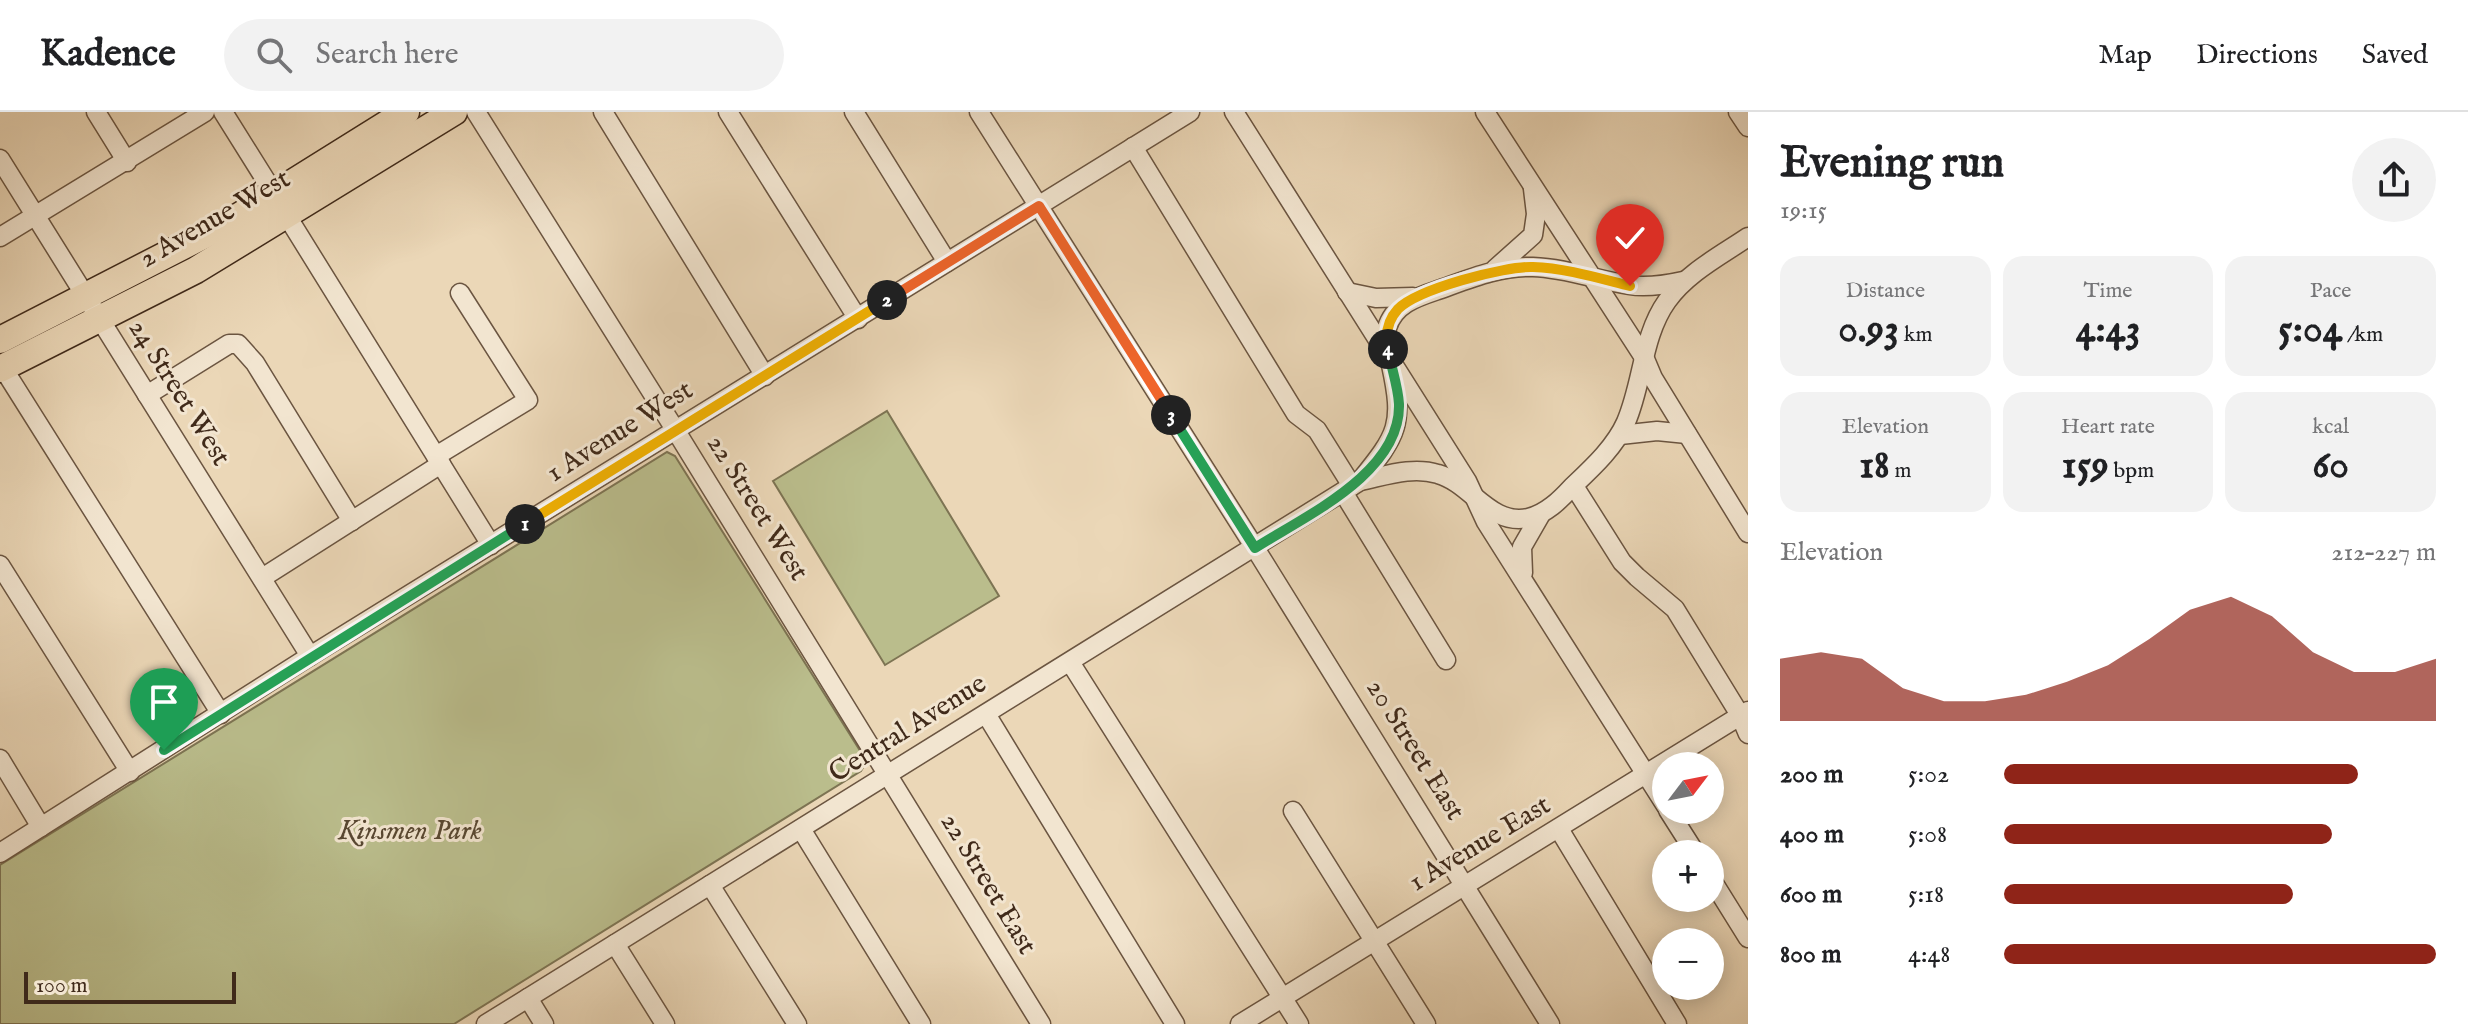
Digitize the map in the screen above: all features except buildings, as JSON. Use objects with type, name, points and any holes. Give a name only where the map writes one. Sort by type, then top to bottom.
[{"type":"highway","name":"2 Avenue West","points":[[0,340],[196,270],[406,112]]},
{"type":"highway","name":"2 Avenue West","points":[[281,206],[454,112]]},
{"type":"highway","name":"2 Avenue West","points":[[1,368],[93,308]]},
{"type":"street","points":[[96,112],[127,162]]},
{"type":"street","points":[[0,237],[205,112]]},
{"type":"street","points":[[223,112],[491,545]]},
{"type":"street","name":"22 Street West","points":[[476,112],[888,772]]},
{"type":"street","points":[[603,112],[765,376]]},
{"type":"street","points":[[728,112],[858,319]]},
{"type":"street","points":[[854,112],[947,262]]},
{"type":"street","name":"1 Avenue West","points":[[0,853],[310,656],[1190,112]]},
{"type":"street","points":[[1234,112],[1652,785]]},
{"type":"street","points":[[1485,112],[1645,359],[1653,378],[1748,533]]},
{"type":"street","points":[[1738,112],[1748,127]]},
{"type":"street","name":"20 Street East","points":[[987,115],[1039,206],[1466,885],[1550,1024]]},
{"type":"street","points":[[1133,147],[1296,414],[1317,430],[1352,486],[1446,660]]},
{"type":"street","name":"24 Street West","points":[[0,159],[310,656]]},
{"type":"street","points":[[1492,271],[1533,235],[1536,214],[1533,187]]},
{"type":"street","name":"Central Avenue","points":[[1352,486],[1407,471],[1436,473],[1508,518],[1529,518],[1541,514],[1574,486],[1620,435],[1657,319],[1683,281],[1748,237]]},
{"type":"street","name":"Central Avenue","points":[[486,1024],[1352,486],[1387,445],[1398,419],[1399,402],[1389,357],[1387,328],[1399,309],[1416,297],[1492,271],[1531,267],[1630,286],[1683,281]]},
{"type":"street","points":[[1347,292],[1376,298],[1416,297]]},
{"type":"street","points":[[262,578],[352,521],[528,400],[460,293]]},
{"type":"street","points":[[147,395],[229,344],[238,344],[255,363],[352,521]]},
{"type":"street","points":[[1,368],[221,714]]},
{"type":"street","points":[[1620,435],[1657,431],[1687,434]]},
{"type":"street","points":[[1574,486],[1630,571],[1675,609],[1744,713],[1748,734]]},
{"type":"street","points":[[1524,579],[1522,547],[1541,514]]},
{"type":"street","points":[[0,565],[130,772]]},
{"type":"street","points":[[1070,662],[1299,1024]]},
{"type":"street","name":"1 Avenue East","points":[[1240,1024],[1744,713]]},
{"type":"street","points":[[986,714],[1175,1024]]},
{"type":"street","points":[[0,759],[41,827]]},
{"type":"street","name":"22 Street East","points":[[888,772],[1041,1024]]},
{"type":"street","points":[[1293,811],[1426,1024]]},
{"type":"street","points":[[801,829],[921,1024]]},
{"type":"street","points":[[1559,829],[1677,1024]]},
{"type":"street","points":[[710,885],[797,1024]]},
{"type":"street","points":[[1724,899],[1748,938]]},
{"type":"street","points":[[615,944],[665,1024]]},
{"type":"street","points":[[528,998],[544,1024]]},
{"type":"green space","points":[[887,411],[999,596],[885,665],[773,481]]},
{"type":"green space","name":"Kinsmen Park","points":[[667,452],[675,456],[864,757],[861,771],[454,1024],[0,1024],[0,865]]},
{"type":"route","points":[[164,750],[310,656],[1039,206],[1255,548],[1360,481],[1387,445],[1398,419],[1399,402],[1386,338],[1387,328],[1406,303],[1492,271],[1516,268],[1548,268],[1630,286]]}]
